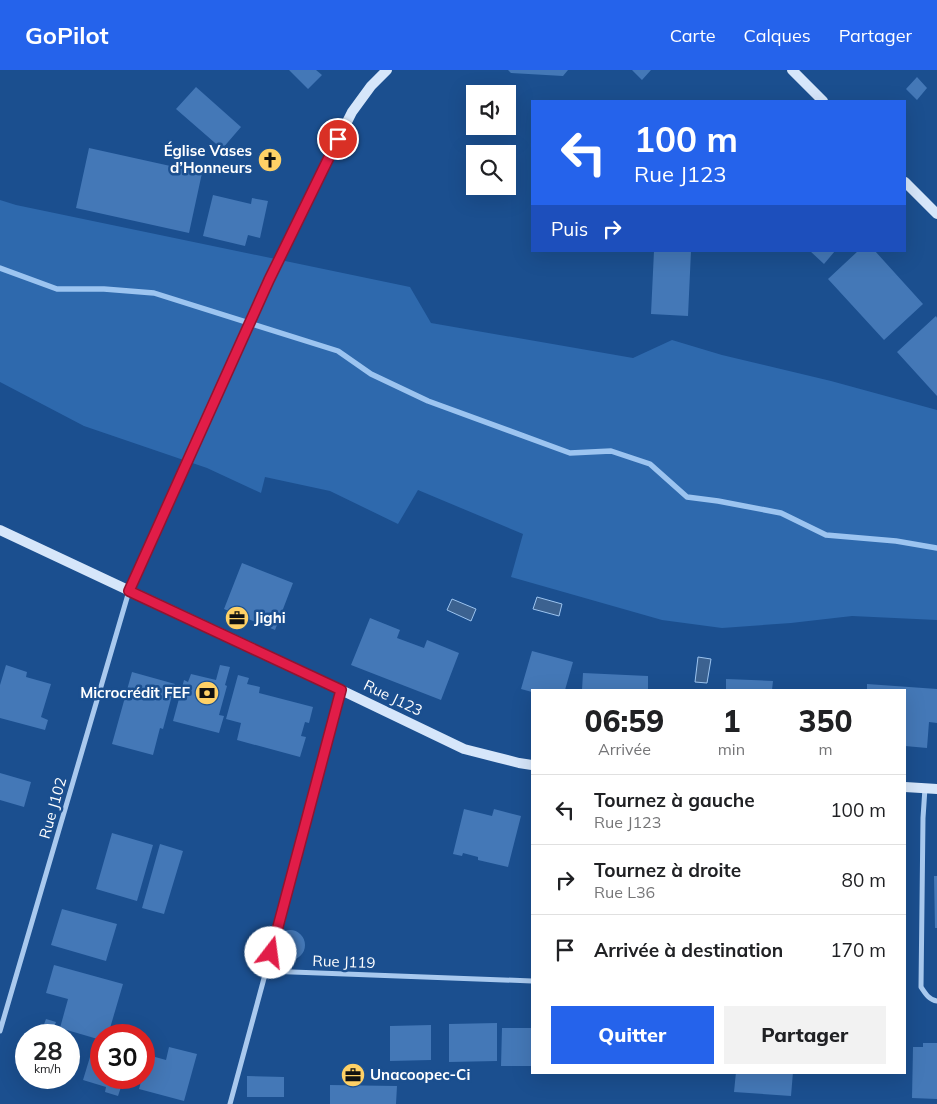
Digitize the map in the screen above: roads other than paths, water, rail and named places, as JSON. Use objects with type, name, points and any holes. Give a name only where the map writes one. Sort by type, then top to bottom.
[{"type":"street","points":[[129,591],[269,280],[348,120],[372,86],[387,70]]},
{"type":"street","points":[[792,70],[823,100]]},
{"type":"street","points":[[906,183],[937,214]]},
{"type":"street","name":"Rue J123","points":[[0,530],[464,749],[510,762],[531,765]]},
{"type":"street","name":"Rue J102","points":[[0,1031],[129,591]]},
{"type":"street","points":[[230,1104],[341,690]]},
{"type":"street","points":[[906,787],[937,789]]},
{"type":"street","points":[[925,788],[921,987],[926,995],[937,1001]]},
{"type":"street","name":"Rue J119","points":[[266,971],[531,981]]},
{"type":"waterway","points":[[0,268],[57,289],[104,289],[154,293],[338,351],[371,374],[428,401],[570,453],[611,451],[650,464],[687,497],[781,513],[826,535],[896,541],[937,548]]},
{"type":"place","name":"Église Vases d’Honneurs","points":[[270,160]]},
{"type":"place","name":"Jighi","points":[[237,618]]},
{"type":"place","name":"Microcrédit FEF","points":[[207,693]]},
{"type":"place","name":"Unacoopec-Ci","points":[[353,1075]]}]
